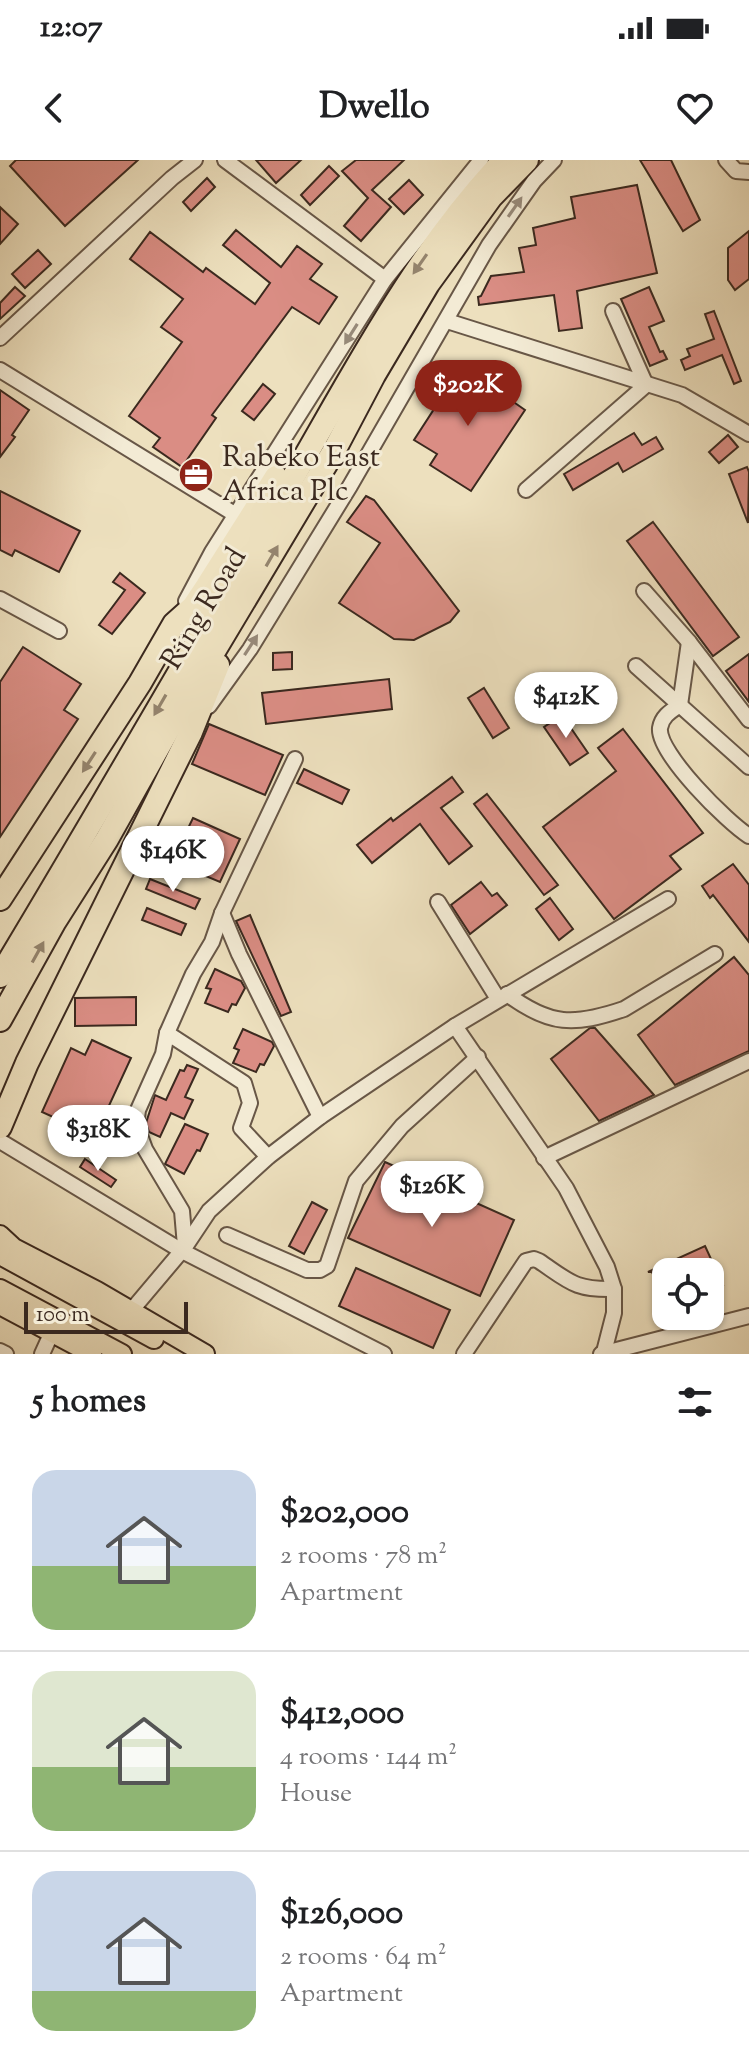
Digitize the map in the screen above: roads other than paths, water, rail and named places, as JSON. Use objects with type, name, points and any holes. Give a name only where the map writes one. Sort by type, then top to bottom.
[{"type":"highway","name":"Ring Road","points":[[0,976],[107,800],[413,272],[448,224],[504,160]]},
{"type":"highway","name":"Ring Road","points":[[0,1020],[335,449],[428,284],[491,197],[527,160]]},
{"type":"highway","points":[[0,899],[140,683],[174,624],[193,607],[298,442],[355,370]]},
{"type":"highway","points":[[0,1127],[27,1063],[191,732],[232,623]]},
{"type":"main road","points":[[0,1235],[14,1248],[200,1352]]},
{"type":"main road","points":[[0,1255],[158,1341],[200,1352]]},
{"type":"main road","points":[[0,1289],[122,1354]]},
{"type":"main road","points":[[0,1305],[92,1354]]},
{"type":"street","points":[[0,338],[195,160]]},
{"type":"street","points":[[225,160],[385,279]]},
{"type":"street","points":[[174,624],[212,552],[385,279],[481,160]]},
{"type":"street","points":[[191,732],[250,649],[514,208],[554,160]]},
{"type":"street","points":[[726,160],[745,173]]},
{"type":"street","points":[[613,311],[646,385]]},
{"type":"street","points":[[447,321],[682,395],[749,434]]},
{"type":"street","points":[[0,370],[236,515]]},
{"type":"street","points":[[526,490],[646,385]]},
{"type":"street","points":[[644,591],[689,642],[749,720]]},
{"type":"street","points":[[0,599],[59,631]]},
{"type":"street","points":[[689,642],[680,705],[665,715],[660,726],[661,736],[675,762],[706,798],[749,836]]},
{"type":"street","points":[[636,666],[749,767]]},
{"type":"street","points":[[183,1249],[182,1211],[145,1149],[136,1125],[138,1110],[193,974],[212,942],[222,913],[295,759]]},
{"type":"street","points":[[131,1311],[183,1249],[209,1211],[268,1157],[320,1117],[502,996],[668,899]]},
{"type":"street","points":[[438,902],[502,996],[550,1019],[565,1022],[624,1009],[715,954]]},
{"type":"street","points":[[222,913],[239,954],[273,1017],[320,1117]]},
{"type":"street","points":[[455,1026],[581,1214],[607,1267],[614,1289],[614,1313],[602,1353]]},
{"type":"street","points":[[167,1033],[244,1083],[250,1103],[241,1128],[268,1157]]},
{"type":"street","points":[[227,1235],[307,1270],[320,1270],[327,1266],[356,1181],[402,1126],[478,1057]]},
{"type":"street","points":[[544,1158],[749,1061]]},
{"type":"street","points":[[0,1141],[183,1249],[384,1354]]},
{"type":"street","points":[[464,1354],[526,1261],[539,1261],[588,1290],[614,1289]]},
{"type":"street","points":[[602,1353],[749,1316]]},
{"type":"street","points":[[42,1354],[52,1332]]},
{"type":"street","points":[[662,1338],[668,1354]]},
{"type":"street","points":[[0,1351],[6,1354]]},
{"type":"place","name":"Rabeko East Africa Plc","points":[[196,475]]}]
